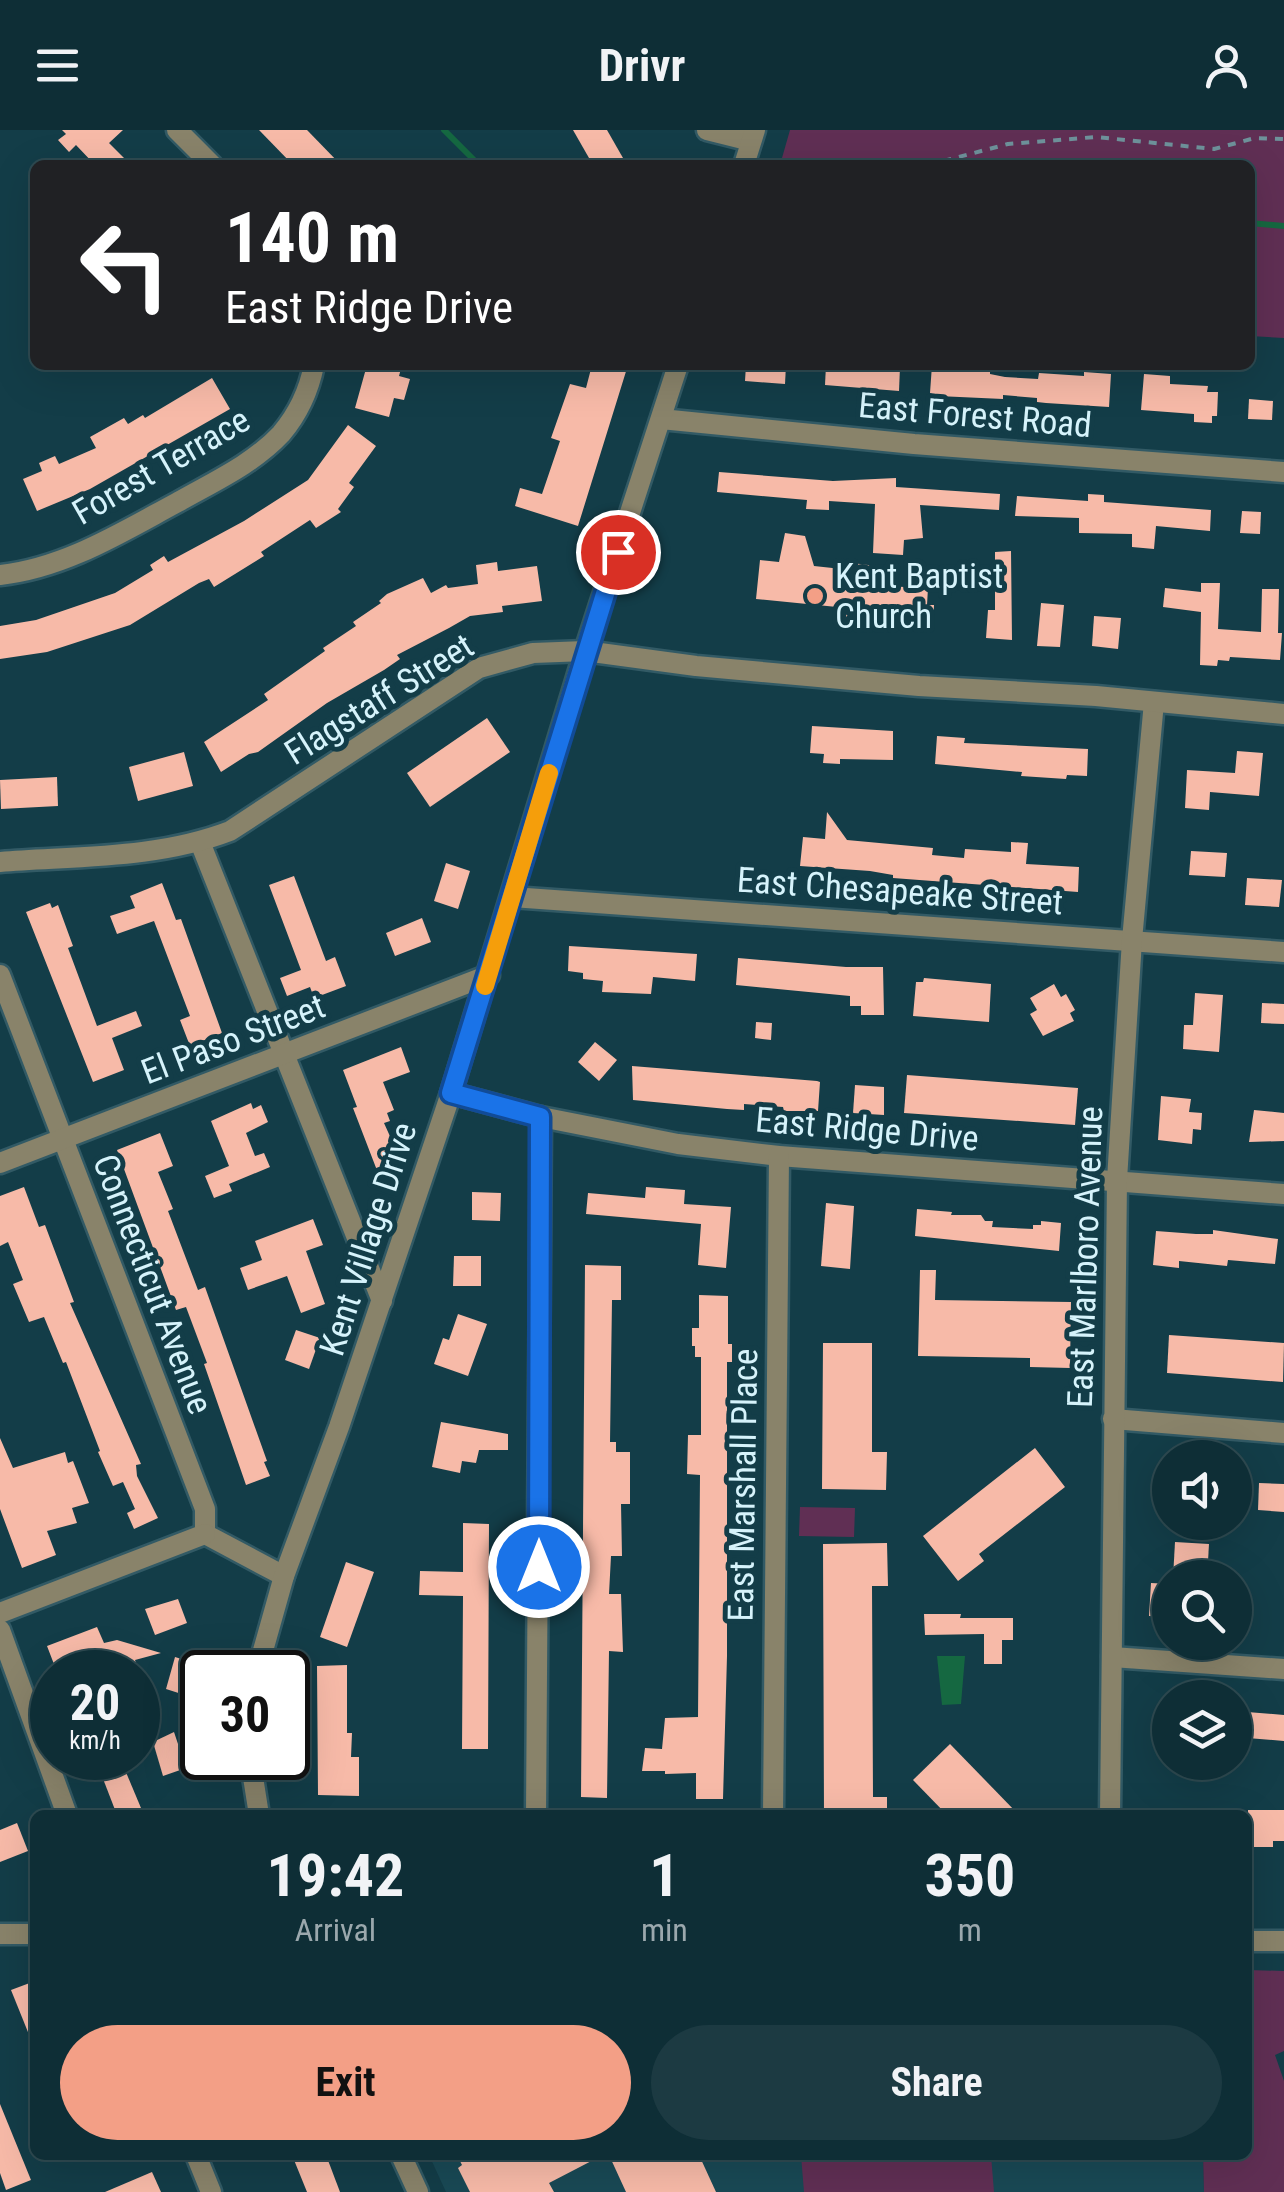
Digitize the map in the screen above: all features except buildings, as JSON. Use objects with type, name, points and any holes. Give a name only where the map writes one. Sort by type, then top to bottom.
[{"type":"street","points":[[177,130],[207,160]]},
{"type":"street","points":[[707,130],[753,136],[746,160]]},
{"type":"street","name":"Forest Terrace","points":[[0,575],[106,542],[253,459],[281,434],[298,409],[313,370]]},
{"type":"street","name":"Kent Village Drive","points":[[263,1650],[284,1576],[451,1093],[585,651],[676,370]]},
{"type":"street","name":"East Forest Road","points":[[661,419],[914,444],[1284,472]]},
{"type":"street","name":"Flagstaff Street","points":[[0,862],[162,850],[200,842],[253,818],[479,668],[533,653],[585,651],[696,666],[1284,714]]},
{"type":"street","name":"East Marlboro Avenue","points":[[1110,1810],[1117,1180],[1132,940],[1154,702]]},
{"type":"street","points":[[200,842],[382,1301]]},
{"type":"street","name":"East Chesapeake Street","points":[[512,897],[1284,952]]},
{"type":"street","name":"Connecticut Avenue","points":[[0,975],[206,1509],[205,1534]]},
{"type":"street","name":"El Paso Street","points":[[0,1163],[489,975]]},
{"type":"street","name":"East Ridge Drive","points":[[451,1093],[540,1117],[678,1144],[779,1156],[1284,1194]]},
{"type":"street","points":[[536,1810],[540,1117]]},
{"type":"street","name":"East Marshall Place","points":[[772,1810],[779,1156]]},
{"type":"street","points":[[1113,1419],[1284,1432]]},
{"type":"street","points":[[0,1614],[205,1534],[284,1576]]},
{"type":"street","points":[[0,1630],[64,1810]]},
{"type":"street","points":[[1112,1657],[1284,1669]]},
{"type":"street","points":[[253,1780],[258,1810]]},
{"type":"street","points":[[0,1934],[30,1934]]},
{"type":"street","points":[[1252,1940],[1284,1941]]},
{"type":"street","points":[[198,2160],[210,2192]]},
{"type":"street","points":[[402,2160],[418,2192]]},
{"type":"path","points":[[947,160],[1008,144],[1043,141],[1096,138],[1214,149],[1255,138],[1284,140]]},
{"type":"shaded area","points":[[790,130],[1284,130],[1284,338],[1255,336],[1255,160],[781,160]]},
{"type":"shaded area","points":[[800,1507],[855,1508],[854,1537],[799,1536]]},
{"type":"shaded area","points":[[937,1656],[965,1656],[961,1704],[942,1705]]},
{"type":"shaded area","points":[[1252,1970],[1284,1971],[1284,2051],[1275,2055],[1284,2081],[1284,2192],[1204,2192],[1203,2160],[1252,2160]]},
{"type":"shaded area","points":[[431,2160],[1203,2160],[1204,2192],[446,2192]]},
{"type":"shaded area","points":[[801,2160],[991,2160],[994,2192],[804,2192]]},
{"type":"waterway","points":[[444,130],[474,160]]},
{"type":"waterway","points":[[1255,223],[1284,226]]},
{"type":"slow traffic","points":[[485,986],[549,773]]},
{"type":"place","name":"Kent Baptist Church","points":[[815,596]]},
{"type":"route","points":[[539,1567],[540,1117],[451,1093],[618,552]]}]
